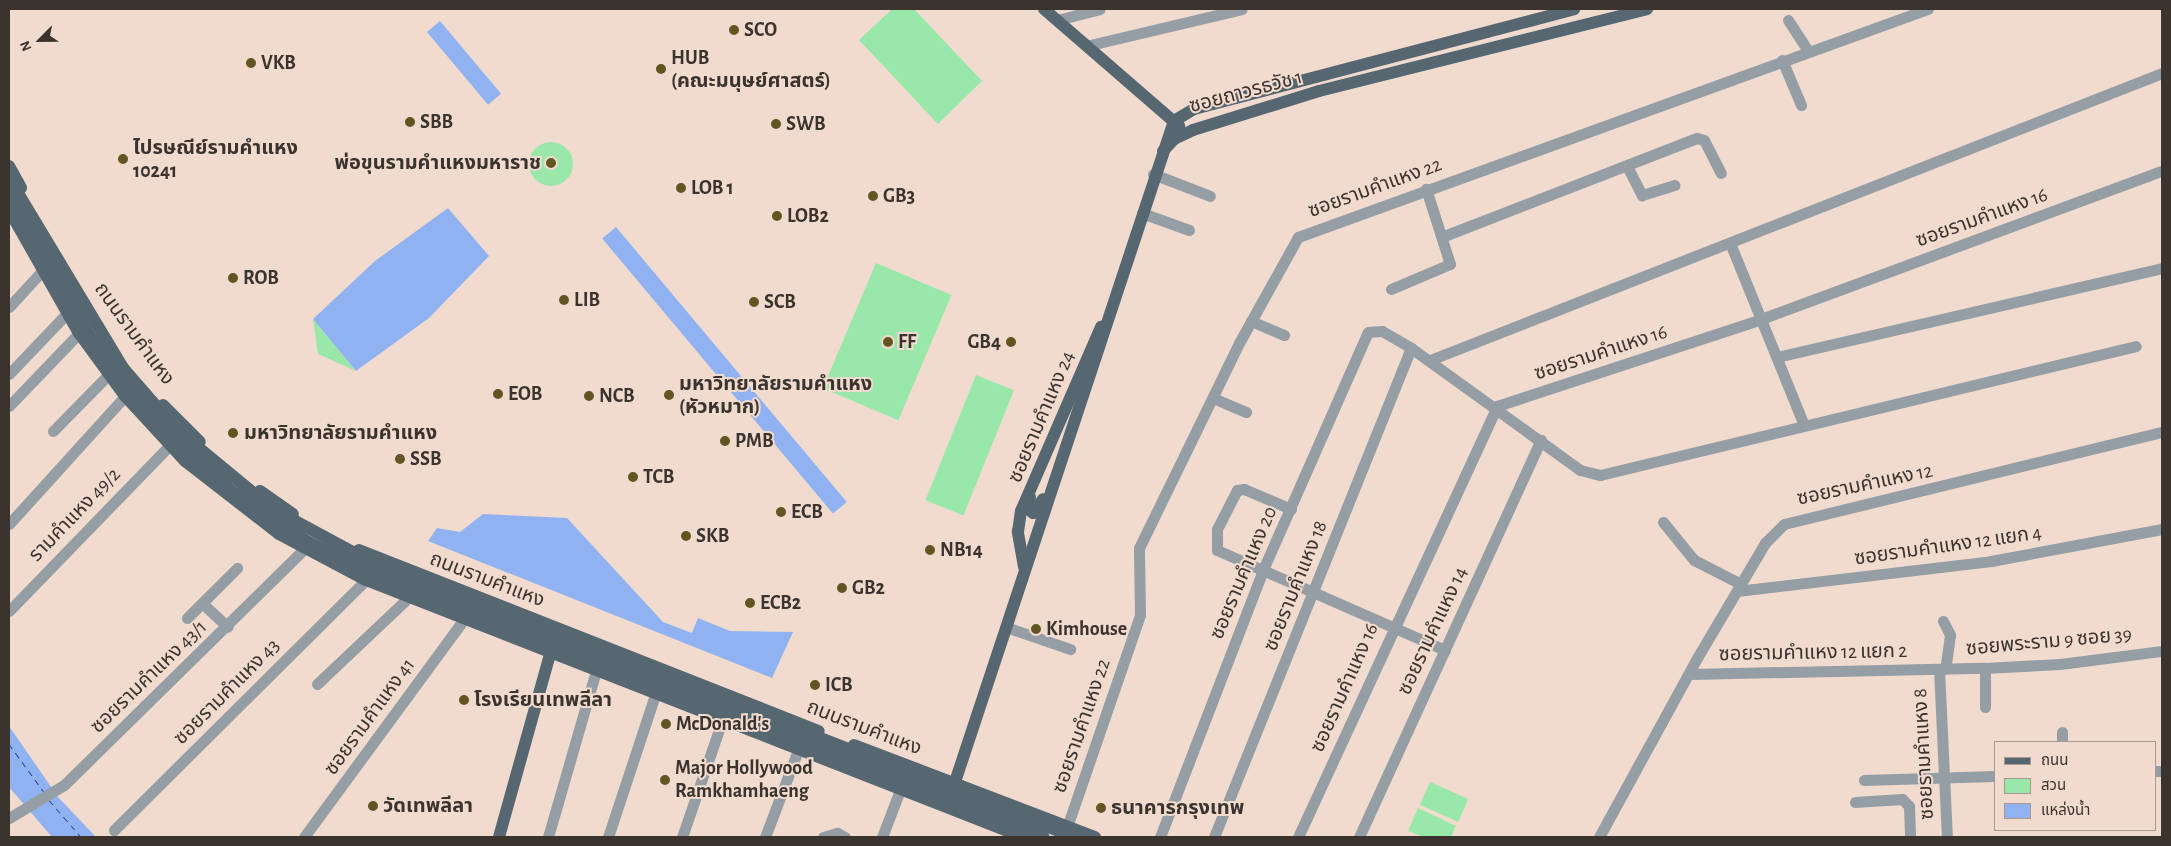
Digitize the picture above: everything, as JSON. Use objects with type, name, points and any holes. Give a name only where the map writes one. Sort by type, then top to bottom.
[{"type":"main road","points":[[1044,9],[1090,45],[1163,108],[1174,121]]},
{"type":"main road","name":"ซอยถาวรธวัช 1","points":[[1174,121],[1194,109],[1315,75],[1574,9]]},
{"type":"main road","name":"ซอยถาวรธวัช 1","points":[[1174,121],[1193,130],[1319,91],[1647,9]]},
{"type":"main road","points":[[1315,75],[1309,82],[1312,90],[1319,91]]},
{"type":"main road","points":[[1163,108],[1194,109]]},
{"type":"main road","points":[[1160,155],[1163,108]]},
{"type":"main road","name":"ซอยรามคำแหง 24","points":[[952,810],[953,782],[1123,280],[1153,174],[1174,121]]},
{"type":"main road","points":[[1160,155],[1174,139],[1193,130]]},
{"type":"main road","name":"ถนนรามคำแหง","points":[[9,166],[75,283],[141,381],[201,443],[278,505],[370,554],[953,782],[1070,832]]},
{"type":"main road","name":"ถนนรามคำแหง","points":[[9,178],[123,368],[177,430],[280,513],[377,565],[1070,832],[1095,837]]},
{"type":"main road","name":"ถนนรามคำแหง","points":[[9,196],[92,339],[143,406],[232,491],[306,540],[375,575],[1044,837]]},
{"type":"main road","name":"ถนนรามคำแหง","points":[[9,210],[79,333],[125,396],[169,446],[232,501],[304,549],[364,579],[722,721],[1023,837]]},
{"type":"main road","points":[[25,239],[44,227]]},
{"type":"main road","points":[[35,258],[54,246]]},
{"type":"main road","name":"ซอยรามคำแหง 24","points":[[1024,573],[1018,521],[1123,280]]},
{"type":"main road","points":[[57,296],[75,283]]},
{"type":"main road","points":[[68,315],[88,304]]},
{"type":"main road","points":[[1031,490],[1026,508],[1037,513],[1069,442]]},
{"type":"main road","points":[[364,579],[370,554]]},
{"type":"main road","points":[[499,837],[550,653],[559,628]]},
{"type":"street","points":[[1057,20],[1100,9]]},
{"type":"street","points":[[1090,45],[1242,9]]},
{"type":"street","name":"ซอยรามคำแหง 22","points":[[1070,832],[1140,615],[1139,548],[1251,321],[1298,237],[1782,60],[1928,9]]},
{"type":"street","points":[[1788,20],[1808,51]]},
{"type":"street","points":[[1782,60],[1801,105]]},
{"type":"street","points":[[1430,360],[2162,73]]},
{"type":"street","points":[[1444,236],[1697,138],[1704,140],[1721,173]]},
{"type":"street","points":[[1627,166],[1642,195],[1674,185]]},
{"type":"street","name":"ซอยรามคำแหง 16","points":[[1298,837],[1393,627],[1497,406],[1762,319],[2162,172]]},
{"type":"street","points":[[1153,174],[1210,196]]},
{"type":"street","points":[[1391,289],[1450,264],[1444,236],[1426,189]]},
{"type":"street","points":[[1142,213],[1189,230]]},
{"type":"street","points":[[1730,243],[1804,425]]},
{"type":"street","points":[[1777,357],[2162,268]]},
{"type":"street","points":[[9,307],[42,271]]},
{"type":"street","points":[[11,368],[68,315]]},
{"type":"street","points":[[1251,321],[1284,335]]},
{"type":"street","name":"ซอยรามคำแหง 20","points":[[1160,837],[1262,572],[1291,509],[1362,337],[1374,330],[1411,348]]},
{"type":"street","points":[[9,406],[79,333]]},
{"type":"street","points":[[1411,348],[1497,406],[1580,470],[1600,475],[2136,346]]},
{"type":"street","name":"ซอยรามคำแหง 18","points":[[1214,837],[1314,593],[1411,348]]},
{"type":"street","points":[[53,431],[108,375]]},
{"type":"street","points":[[9,524],[125,396]]},
{"type":"street","points":[[1213,398],[1246,412]]},
{"type":"street","name":"ซอยรามคำแหง 12","points":[[1599,837],[1688,674],[1775,531],[1794,519],[2055,462],[2162,432]]},
{"type":"street","name":"ซอยรามคำแหง 14","points":[[1359,837],[1541,440]]},
{"type":"street","name":"รามคำแหง 49/2","points":[[9,611],[169,446]]},
{"type":"street","points":[[1291,509],[1244,489],[1231,496],[1216,529],[1218,550],[1262,572],[1445,650]]},
{"type":"street","points":[[1662,522],[1694,560],[1739,588]]},
{"type":"street","name":"ซอยรามคำแหง 12 แยก 4","points":[[1739,588],[1991,561],[2162,529]]},
{"type":"street","name":"ซอยรามคำแหง 43/1","points":[[9,818],[40,802],[75,774],[228,627],[304,549]]},
{"type":"street","points":[[187,618],[237,568]]},
{"type":"street","name":"ซอยรามคำแหง 43","points":[[114,830],[364,579]]},
{"type":"street","points":[[318,684],[409,597]]},
{"type":"street","points":[[202,603],[228,627]]},
{"type":"street","name":"ซอยรามคำแหง 41","points":[[304,837],[466,618]]},
{"type":"street","name":"ซอยรามคำแหง 8","points":[[1943,621],[1950,635],[1942,669],[1947,837]]},
{"type":"street","points":[[1006,627],[1070,649]]},
{"type":"street","name":"ซอยพระราม 9 ซอย 39","points":[[1942,669],[2060,664],[2162,651]]},
{"type":"street","points":[[1985,668],[1985,707]]},
{"type":"street","name":"ซอยรามคำแหง 12 แยก 2","points":[[1688,674],[1942,669]]},
{"type":"street","points":[[548,837],[596,671]]},
{"type":"street","points":[[608,837],[655,694]]},
{"type":"street","points":[[682,837],[722,721]]},
{"type":"street","points":[[765,837],[798,750]]},
{"type":"street","points":[[1864,780],[1994,776]]},
{"type":"street","points":[[882,837],[900,790]]},
{"type":"street","points":[[1855,802],[1902,799],[1909,806],[1910,837]]},
{"type":"street","points":[[823,837],[837,833],[845,837]]},
{"type":"green space","points":[[892,9],[914,9],[982,81],[938,124],[859,40]]},
{"type":"green space","points":[[555,142],[567,148],[572,155],[572,173],[567,180],[560,185],[547,186],[539,183],[532,176],[529,160],[532,152],[539,145]]},
{"type":"green space","name":"FF","points":[[876,263],[951,295],[898,420],[823,388]]},
{"type":"green space","points":[[313,319],[356,371],[318,354]]},
{"type":"green space","points":[[976,375],[1014,390],[963,516],[925,500]]},
{"type":"green space","points":[[1430,782],[1468,799],[1458,822],[1420,805]]},
{"type":"green space","points":[[1418,808],[1456,826],[1451,837],[1423,837],[1408,831]]},
{"type":"water","points":[[440,21],[501,94],[488,105],[427,32]]},
{"type":"water","points":[[448,208],[489,256],[429,318],[356,371],[313,319],[375,261]]},
{"type":"water","points":[[616,227],[847,502],[833,514],[602,239]]},
{"type":"water","points":[[483,514],[567,518],[663,622],[692,633],[698,618],[730,631],[793,632],[772,678],[428,541],[437,528],[460,532]]},
{"type":"water","points":[[9,726],[58,797],[96,837],[52,837],[9,787]]},
{"type":"ferry route","points":[[9,744],[44,792]]},
{"type":"ferry route","points":[[49,800],[81,837]]},
{"type":"place","name":"SCO","points":[[734,30]]},
{"type":"place","name":"VKB","points":[[251,63]]},
{"type":"place","name":"HUB (คณะมนุษย์ศาสตร์)","points":[[661,69]]},
{"type":"place","name":"SBB","points":[[410,122]]},
{"type":"place","name":"SWB","points":[[776,124]]},
{"type":"place","name":"ไปรษณีย์รามคำแหง 10241","points":[[123,159]]},
{"type":"place","name":"พ่อขุนรามคำแหงมหาราช","points":[[551,163]]},
{"type":"place","name":"LOB 1","points":[[681,188]]},
{"type":"place","name":"GB3","points":[[873,196]]},
{"type":"place","name":"LOB2","points":[[777,216]]},
{"type":"place","name":"ROB","points":[[233,278]]},
{"type":"place","name":"LIB","points":[[564,300]]},
{"type":"place","name":"SCB","points":[[754,302]]},
{"type":"place","name":"FF","points":[[888,342]]},
{"type":"place","name":"GB4","points":[[1011,342]]},
{"type":"place","name":"EOB","points":[[498,394]]},
{"type":"place","name":"มหาวิทยาลัยรามคำแหง (หัวหมาก)","points":[[669,395]]},
{"type":"place","name":"NCB","points":[[589,396]]},
{"type":"place","name":"มหาวิทยาลัยรามคำแหง","points":[[233,433]]},
{"type":"place","name":"PMB","points":[[725,441]]},
{"type":"place","name":"SSB","points":[[400,459]]},
{"type":"place","name":"TCB","points":[[633,477]]},
{"type":"place","name":"ECB","points":[[781,512]]},
{"type":"place","name":"SKB","points":[[686,536]]},
{"type":"place","name":"NB14","points":[[930,550]]},
{"type":"place","name":"GB2","points":[[842,588]]},
{"type":"place","name":"ECB2","points":[[750,603]]},
{"type":"place","name":"Kimhouse","points":[[1036,629]]},
{"type":"place","name":"ICB","points":[[815,685]]},
{"type":"place","name":"โรงเรียนเทพลีลา","points":[[464,700]]},
{"type":"place","name":"McDonald's","points":[[666,724]]},
{"type":"place","name":"Major Hollywood Ramkhamhaeng","points":[[665,780]]},
{"type":"place","name":"วัดเทพลีลา","points":[[373,806]]},
{"type":"place","name":"ธนาคารกรุงเทพ","points":[[1101,808]]}]
